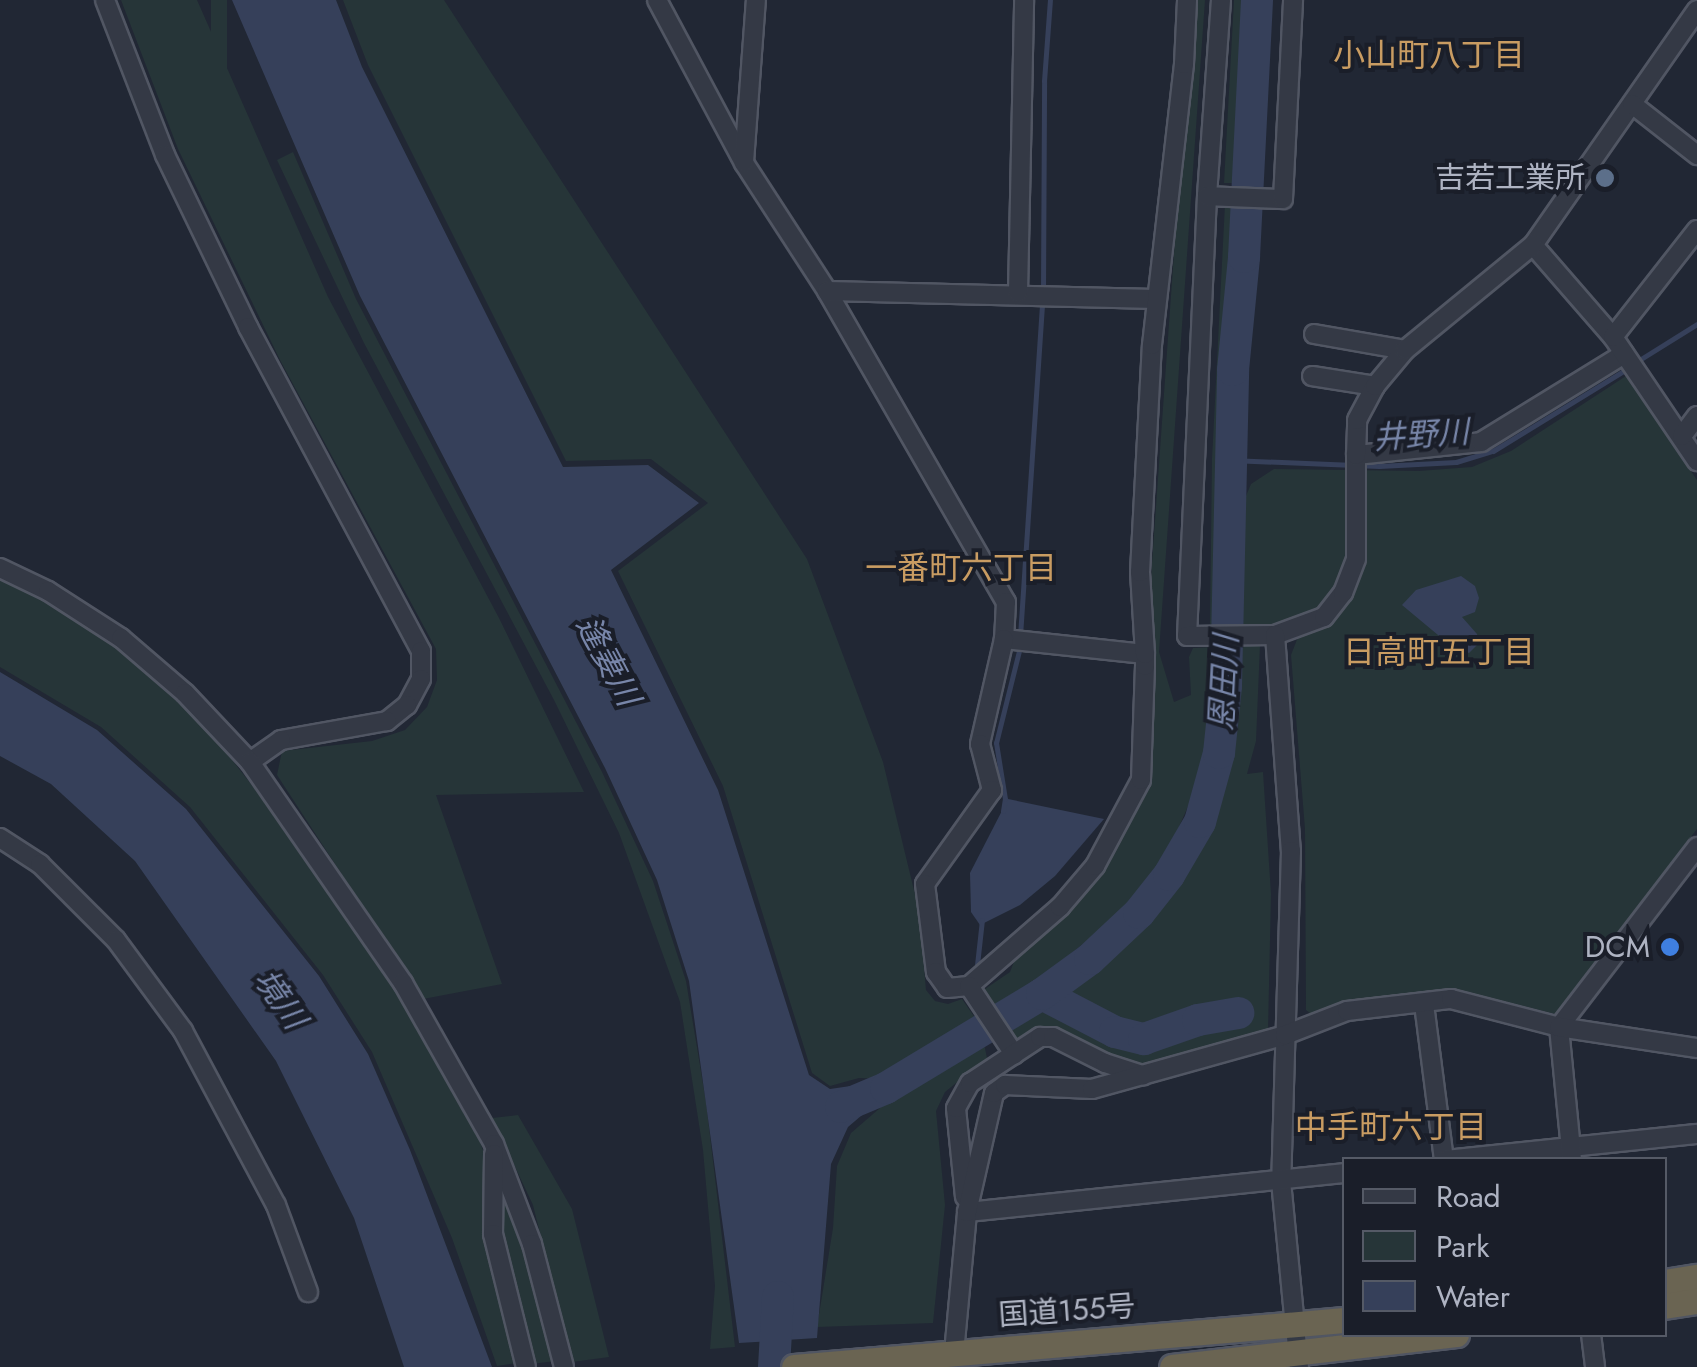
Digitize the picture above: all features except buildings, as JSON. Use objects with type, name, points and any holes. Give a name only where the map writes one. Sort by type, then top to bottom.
[{"type":"highway","points":[[1667,1282],[1697,1278]]},
{"type":"highway","points":[[1667,1306],[1697,1301]]},
{"type":"highway","name":"国道155号","points":[[794,1367],[1342,1320]]},
{"type":"highway","points":[[1172,1367],[1298,1360],[1438,1337]]},
{"type":"street","points":[[105,0],[165,155],[248,327],[420,651],[421,679],[407,705],[386,721],[280,740],[250,762]]},
{"type":"street","points":[[657,0],[744,163],[827,291],[1006,602],[1006,639],[980,744],[992,790],[925,884],[936,972],[947,988],[969,986],[1060,906],[1094,866],[1140,780],[1145,654],[1140,572],[1156,299],[1184,64],[1187,0]]},
{"type":"street","points":[[744,163],[756,0]]},
{"type":"street","points":[[1024,0],[1024,293]]},
{"type":"street","points":[[1221,0],[1207,196],[1188,636],[1268,635],[1324,617],[1343,593],[1356,560],[1357,420],[1375,386],[1405,350],[1533,245],[1697,10]]},
{"type":"street","points":[[1207,196],[1284,200],[1293,0]]},
{"type":"street","points":[[1632,104],[1697,155]]},
{"type":"street","points":[[1613,337],[1697,230]]},
{"type":"street","points":[[1533,245],[1613,337],[1697,461]]},
{"type":"street","points":[[827,291],[1156,299]]},
{"type":"street","points":[[1314,334],[1405,350]]},
{"type":"street","points":[[1355,461],[1481,442],[1629,361]]},
{"type":"street","points":[[1312,376],[1375,386]]},
{"type":"street","points":[[1682,436],[1697,416]]},
{"type":"street","points":[[0,568],[48,591],[121,638],[185,693],[250,762],[403,983],[494,1144],[532,1244],[564,1367]]},
{"type":"street","points":[[1268,635],[1291,851],[1280,1181],[1298,1360]]},
{"type":"street","points":[[1006,639],[1145,654]]},
{"type":"street","points":[[0,838],[40,864],[116,940],[183,1030],[276,1205],[308,1292]]},
{"type":"street","points":[[1571,1154],[1559,1026],[1697,847]]},
{"type":"street","points":[[969,986],[1014,1054]]},
{"type":"street","points":[[946,1354],[967,1212],[994,1093],[1005,1085],[1092,1090],[1285,1034],[1347,1010],[1450,999],[1559,1026],[1697,1048]]},
{"type":"street","points":[[1424,1004],[1444,1157]]},
{"type":"street","points":[[967,1212],[956,1108],[970,1083],[1040,1037],[1052,1037],[1105,1063],[1148,1075]]},
{"type":"street","points":[[1508,1157],[1571,1154],[1697,1134]]},
{"type":"street","points":[[494,1144],[493,1234],[526,1367]]},
{"type":"street","points":[[967,1212],[1342,1172]]},
{"type":"street","points":[[1591,1337],[1594,1367]]},
{"type":"green space","points":[[121,0],[197,0],[328,297],[499,618],[584,792],[436,795],[502,984],[423,999],[277,775],[282,751],[372,741],[405,730],[427,707],[437,680],[436,649],[280,360],[178,149]]},
{"type":"green space","points":[[211,0],[227,0],[227,148],[211,148]]},
{"type":"green space","points":[[343,0],[444,0],[807,559],[883,762],[919,911],[926,990],[935,1001],[948,1004],[962,999],[978,1022],[888,1079],[859,1078],[830,1086],[812,1073],[723,786],[618,571],[708,503],[651,459],[566,461],[368,65]]},
{"type":"green space","points":[[1192,0],[1205,0],[1159,652],[1174,702],[1191,695],[1189,657],[1193,648],[1215,647],[1210,728],[1200,779],[1167,854],[1118,916],[1044,975],[993,1008],[982,991],[1010,972],[1019,949],[1064,908],[1144,780],[1147,633]]},
{"type":"green space","points":[[1234,0],[1243,0],[1236,183],[1224,183]]},
{"type":"green space","points":[[293,152],[356,299],[602,772],[653,881],[686,981],[706,1102],[735,1347],[710,1349],[715,1286],[703,1150],[680,1002],[619,833],[554,700],[364,343],[277,160]]},
{"type":"green space","points":[[1225,204],[1235,205],[1222,461],[1221,623],[1210,624],[1212,459]]},
{"type":"green space","points":[[1626,376],[1697,480],[1697,829],[1555,1014],[1455,989],[1344,1003],[1316,1018],[1306,1010],[1305,829],[1291,655],[1298,637],[1277,624],[1240,629],[1246,496],[1251,484],[1274,469],[1419,471],[1472,467],[1511,451]]},
{"type":"green space","points":[[0,578],[22,586],[93,629],[204,724],[261,797],[400,995],[473,1123],[487,1161],[484,1235],[517,1363],[497,1366],[452,1238],[372,1052],[323,975],[190,807],[101,727],[0,667]]},
{"type":"green space","points":[[1241,644],[1260,645],[1256,741],[1247,774],[1263,772],[1271,894],[1268,1031],[1153,1068],[1126,1066],[1046,1028],[1016,1045],[1007,1031],[1033,1013],[1050,1012],[1110,1041],[1140,1049],[1249,1020],[1244,1005],[1148,1032],[1117,1028],[1056,996],[1111,958],[1152,918],[1189,868],[1211,826],[1229,771],[1238,724]]},
{"type":"green space","points":[[983,1039],[987,1058],[945,1092],[936,1111],[945,1205],[933,1323],[817,1327],[833,1228],[837,1166],[851,1133],[902,1089]]},
{"type":"green space","points":[[518,1115],[572,1209],[609,1357],[572,1362],[533,1205],[492,1118]]},
{"type":"green space","points":[[502,1184],[507,1184],[556,1361],[531,1364],[500,1233]]},
{"type":"water","points":[[232,0],[336,0],[362,67],[563,467],[648,465],[699,503],[611,570],[718,790],[809,1075],[830,1089],[878,1082],[882,1098],[848,1127],[831,1164],[817,1338],[739,1343],[689,981],[657,880],[605,768],[360,296]]},
{"type":"water","points":[[1461,576],[1475,586],[1479,598],[1475,612],[1462,617],[1477,634],[1479,643],[1469,653],[1444,640],[1402,605],[1416,590]]},
{"type":"water","name":"境川","points":[[0,672],[97,730],[186,809],[319,976],[368,1054],[410,1150],[492,1367],[404,1367],[354,1218],[276,1061],[135,861],[51,784],[0,756]]},
{"type":"water","points":[[1008,799],[1104,819],[1055,876],[1020,905],[980,925],[971,912],[970,873]]},
{"type":"waterway","points":[[1043,292],[1044,81],[1050,0]]},
{"type":"waterway","name":"恩田川","points":[[841,1107],[886,1088],[1042,994],[1090,959],[1139,913],[1169,875],[1200,822],[1219,753],[1226,686],[1233,370],[1244,257],[1257,0]]},
{"type":"waterway","points":[[1020,636],[1042,303]]},
{"type":"waterway","name":"井野川","points":[[1636,362],[1697,324]]},
{"type":"waterway","name":"井野川","points":[[1230,460],[1379,466],[1456,462],[1493,451],[1627,369]]},
{"type":"waterway","points":[[1003,811],[1005,799],[996,743],[1020,647]]},
{"type":"waterway","points":[[976,974],[982,920]]},
{"type":"waterway","points":[[1042,994],[1115,1032],[1144,1039],[1198,1020],[1238,1013]]},
{"type":"waterway","points":[[979,1015],[982,1030]]},
{"type":"waterway","name":"逢妻川","points":[[774,1367],[778,1297]]},
{"type":"place","name":"吉若工業所","points":[[1605,178]]},
{"type":"place","name":"DCM","points":[[1670,947]]},
{"type":"district","name":"小山町八丁目","points":[[1429,55]]},
{"type":"district","name":"一番町六丁目","points":[[961,568]]},
{"type":"district","name":"日高町五丁目","points":[[1439,652]]},
{"type":"district","name":"中手町六丁目","points":[[1391,1127]]}]
